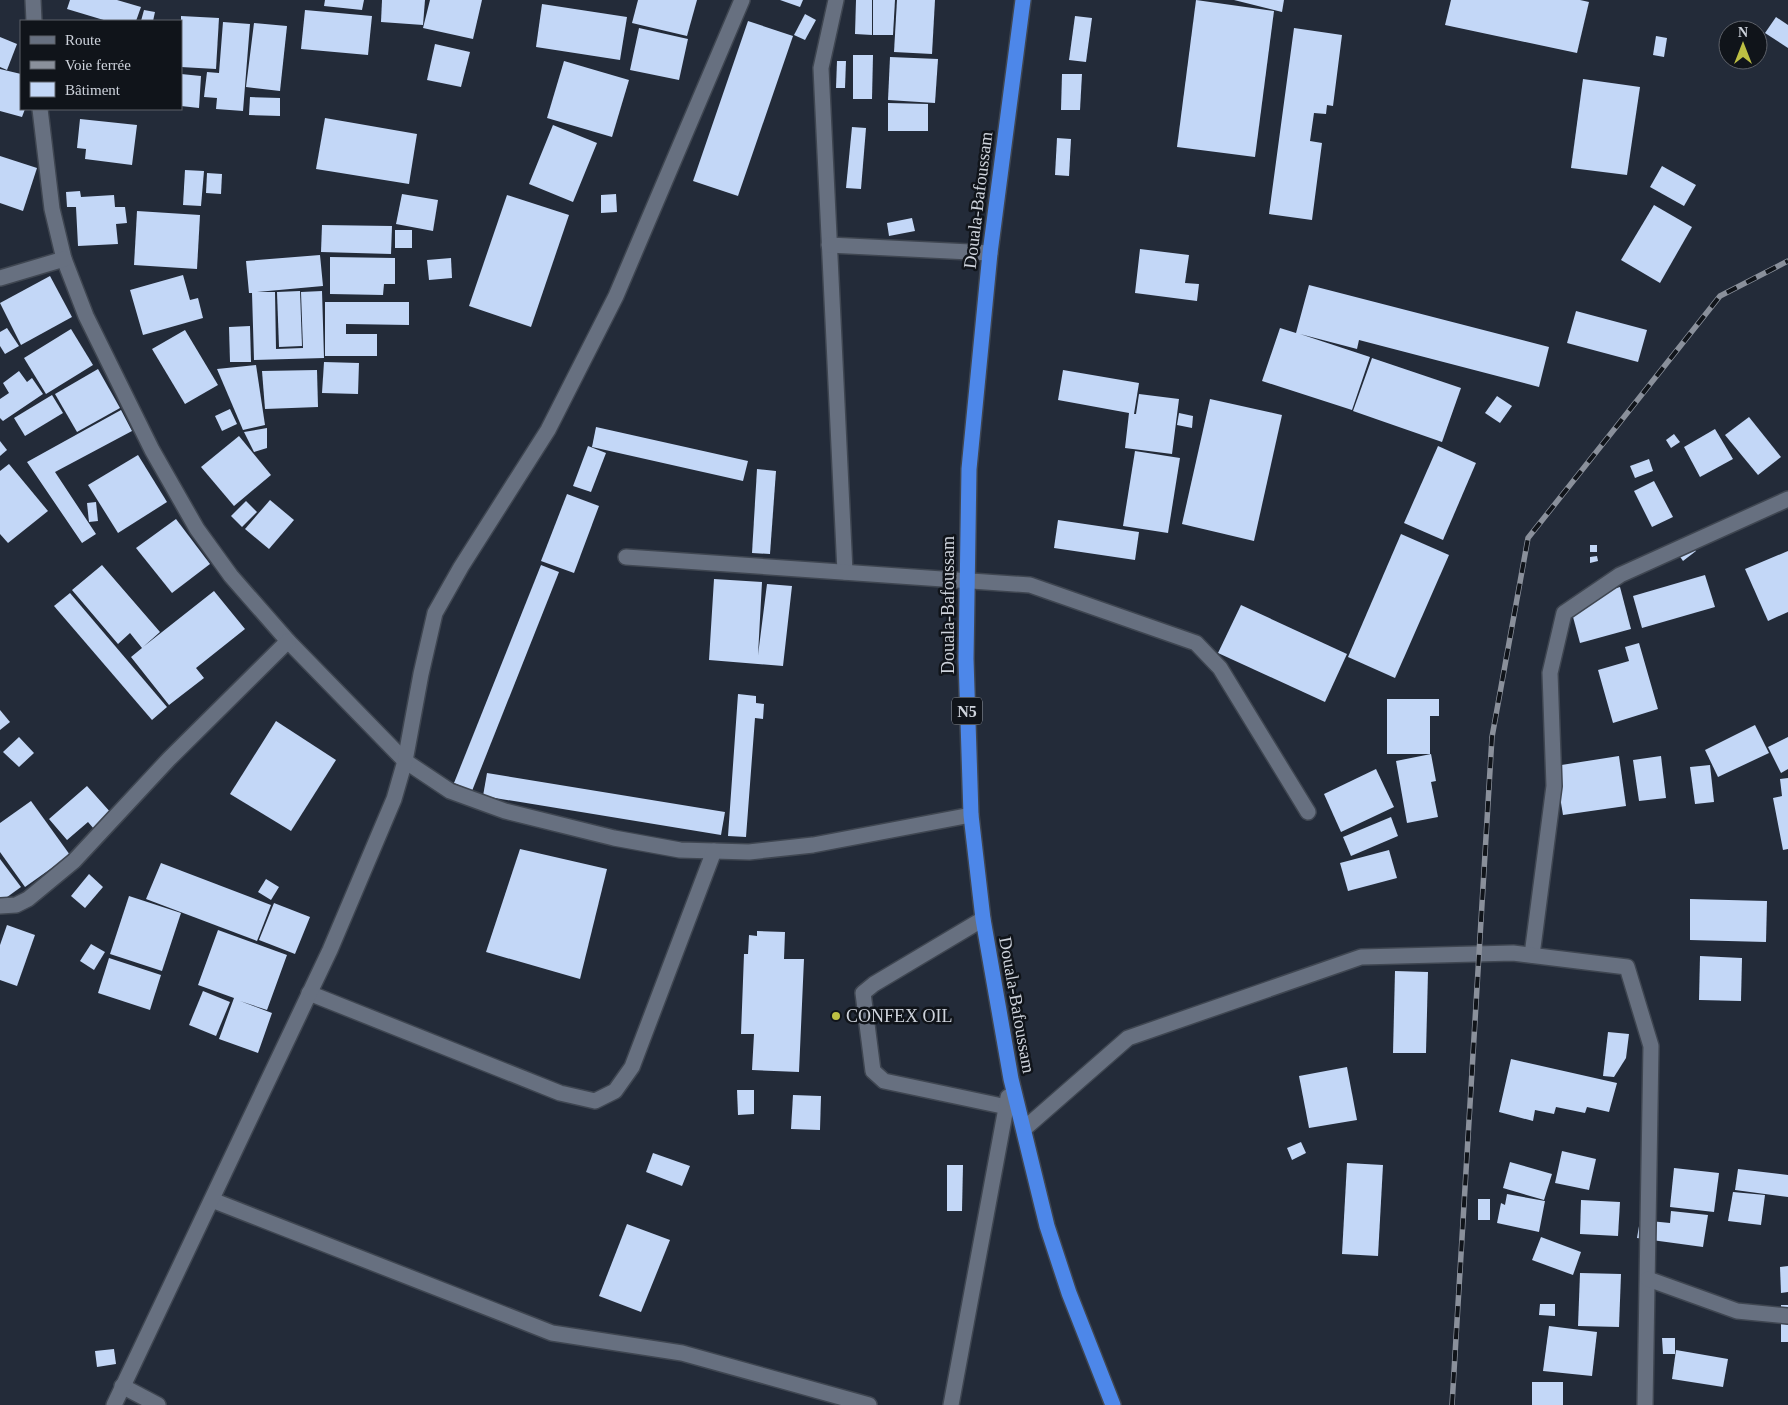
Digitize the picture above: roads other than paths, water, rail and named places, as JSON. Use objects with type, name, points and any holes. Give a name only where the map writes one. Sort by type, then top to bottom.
[{"type":"highway","name":"Douala-Bafoussam","points":[[1023,0],[990,253],[969,469],[966,660],[971,815],[983,920],[1011,1080],[1053,1243],[1069,1293],[1113,1405]]},
{"type":"street","points":[[33,0],[34,20]]},
{"type":"street","points":[[114,1405],[212,1200],[367,866],[394,799],[405,760],[420,674],[435,613],[461,567],[548,430],[616,296],[742,0]]},
{"type":"street","points":[[836,0],[821,68],[845,572]]},
{"type":"street","points":[[40,110],[52,209],[64,259],[86,316],[152,450],[197,529],[231,576],[288,641],[405,760],[450,791],[505,811],[614,838],[680,850],[749,852],[813,846],[971,815]]},
{"type":"street","points":[[829,245],[990,253]]},
{"type":"street","points":[[0,278],[64,259]]},
{"type":"street","points":[[1532,956],[1554,786],[1550,673],[1564,613],[1620,575],[1788,499]]},
{"type":"street","points":[[626,557],[1030,585],[1196,643],[1220,668],[1308,812]]},
{"type":"street","points":[[0,906],[16,905],[28,899],[74,861],[169,759],[288,641]]},
{"type":"street","points":[[309,993],[560,1093],[595,1101],[615,1091],[632,1068],[714,851]]},
{"type":"street","points":[[983,920],[874,984],[863,994],[873,1071],[884,1081],[1006,1107]]},
{"type":"street","points":[[1024,1129],[1128,1038],[1361,957],[1513,953],[1627,967],[1650,1046],[1645,1405]]},
{"type":"street","points":[[951,1405],[1011,1080]]},
{"type":"street","points":[[212,1200],[552,1333],[682,1352],[869,1405]]},
{"type":"street","points":[[1648,1279],[1737,1311],[1788,1316]]},
{"type":"street","points":[[122,1386],[158,1405]]},
{"type":"railway","points":[[1452,1405],[1492,737],[1528,538],[1720,296],[1788,261]]},
{"type":"place","name":"CONFEX OIL","points":[[836,1016]]}]
